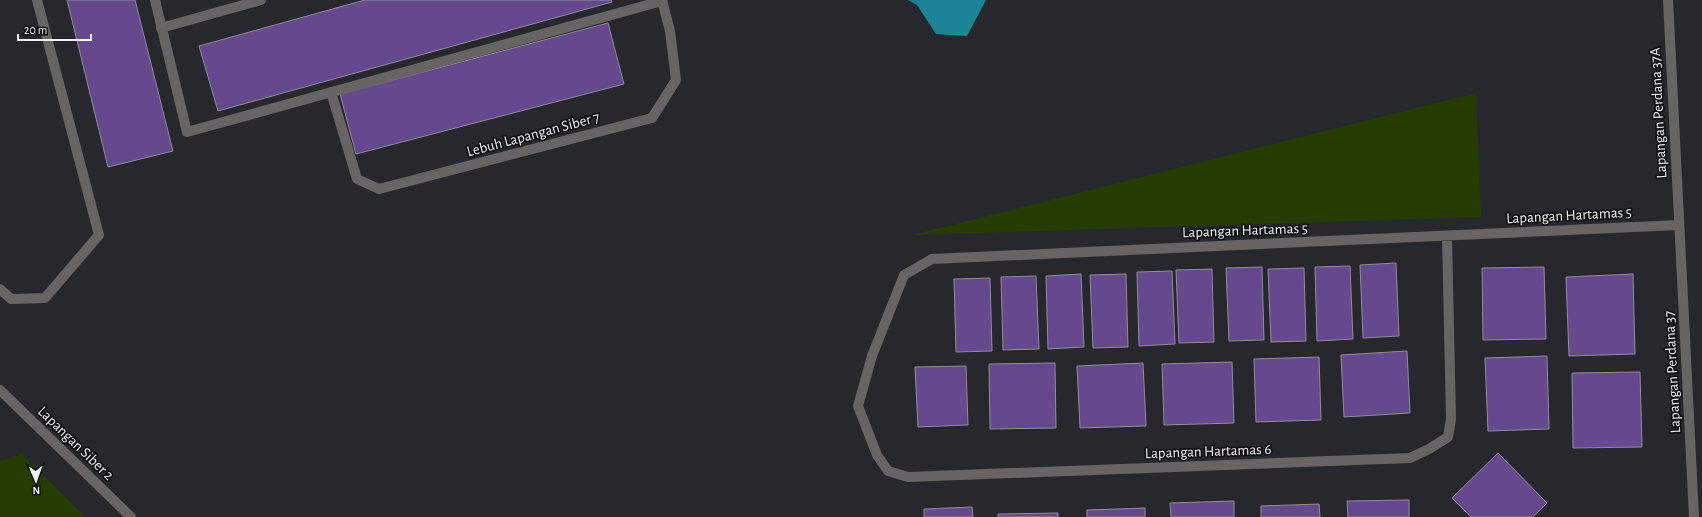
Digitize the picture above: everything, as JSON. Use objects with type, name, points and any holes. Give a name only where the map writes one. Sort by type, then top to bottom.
[{"type":"street","points":[[0,289],[10,299],[45,298],[99,235],[37,0]]},
{"type":"street","points":[[155,0],[187,132],[662,1]]},
{"type":"street","points":[[162,28],[261,0]]},
{"type":"street","name":"Lapangan Perdana 37A","points":[[1668,0],[1679,225]]},
{"type":"street","name":"Lebuh Lapangan Siber 7","points":[[331,92],[357,179],[379,189],[652,118],[676,80],[670,30],[662,1]]},
{"type":"street","name":"Lapangan Hartamas 5","points":[[872,356],[904,275],[932,259],[1447,237],[1679,225]]},
{"type":"street","name":"Lapangan Perdana 37","points":[[1679,225],[1694,517]]},
{"type":"street","name":"Lapangan Hartamas 6","points":[[872,356],[858,406],[877,455],[888,471],[908,477],[1410,458],[1429,449],[1448,437],[1451,419],[1447,237]]},
{"type":"street","name":"Lapangan Siber 2","points":[[0,390],[131,517]]},
{"type":"green space","points":[[1476,93],[1481,217],[912,235]]},
{"type":"green space","points":[[22,454],[85,517],[0,517],[0,461]]},
{"type":"water","points":[[908,0],[986,0],[967,36],[936,34],[917,5]]},
{"type":"building","points":[[67,0],[135,0],[173,151],[108,167]]},
{"type":"building","points":[[365,0],[611,0],[612,2],[218,111],[199,46]]},
{"type":"building","points":[[608,23],[624,84],[356,154],[340,94]]},
{"type":"building","points":[[1396,263],[1399,336],[1363,338],[1360,265]]},
{"type":"building","points":[[1350,266],[1353,339],[1317,341],[1315,267]]},
{"type":"building","points":[[1262,267],[1264,340],[1229,341],[1226,268]]},
{"type":"building","points":[[1544,267],[1546,339],[1483,340],[1482,268]]},
{"type":"building","points":[[1304,268],[1306,341],[1271,342],[1268,269]]},
{"type":"building","points":[[1212,269],[1214,342],[1179,343],[1176,270]]},
{"type":"building","points":[[1172,271],[1175,344],[1139,346],[1137,272]]},
{"type":"building","points":[[1081,274],[1084,347],[1048,349],[1046,276]]},
{"type":"building","points":[[1126,274],[1128,347],[1093,348],[1090,275]]},
{"type":"building","points":[[1633,274],[1635,354],[1569,356],[1566,277]]},
{"type":"building","points":[[1036,276],[1039,349],[1003,350],[1001,277]]},
{"type":"building","points":[[990,278],[992,351],[956,352],[954,279]]},
{"type":"building","points":[[1407,351],[1410,413],[1344,417],[1341,355]]},
{"type":"building","points":[[1547,356],[1549,429],[1488,431],[1485,358]]},
{"type":"building","points":[[1319,357],[1321,420],[1256,422],[1254,359]]},
{"type":"building","points":[[1232,362],[1234,423],[1164,425],[1162,364]]},
{"type":"building","points":[[1055,363],[1056,428],[990,429],[989,364]]},
{"type":"building","points":[[1143,363],[1146,426],[1080,428],[1077,366]]},
{"type":"building","points":[[966,366],[968,425],[918,427],[915,367]]},
{"type":"building","points":[[1640,372],[1642,447],[1573,448],[1572,373]]},
{"type":"building","points":[[1498,453],[1547,503],[1533,517],[1471,517],[1452,498]]},
{"type":"building","points":[[1409,500],[1409,517],[1348,517],[1347,501]]},
{"type":"building","points":[[1234,501],[1234,517],[1171,517],[1170,503]]},
{"type":"building","points":[[1319,504],[1320,517],[1261,517],[1261,506]]},
{"type":"building","points":[[972,507],[973,517],[924,517],[924,509]]},
{"type":"building","points":[[1145,508],[1145,517],[1087,517],[1087,510]]},
{"type":"building","points":[[1058,513],[1058,517],[998,517],[998,514]]}]
